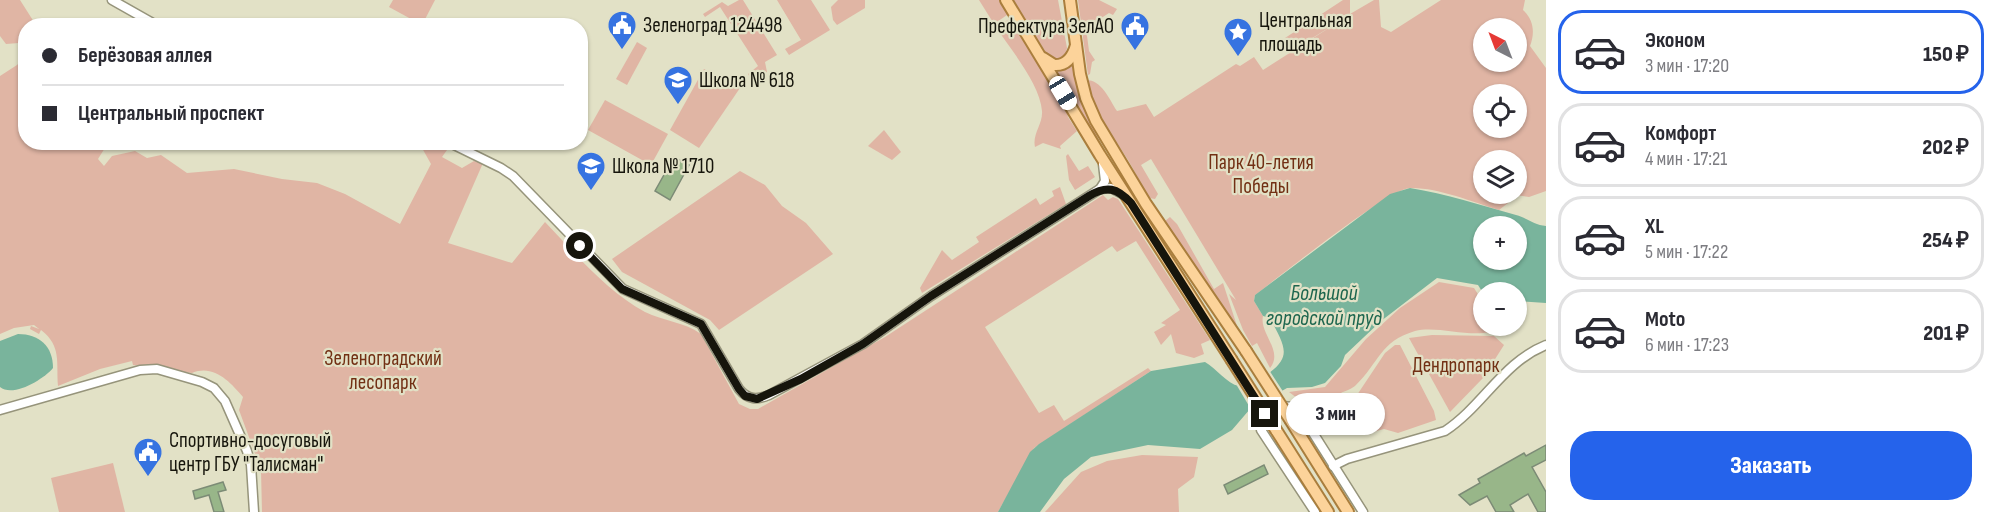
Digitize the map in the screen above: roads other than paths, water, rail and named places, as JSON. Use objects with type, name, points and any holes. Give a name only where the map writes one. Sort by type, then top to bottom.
[{"type":"main road","points":[[1006,0],[1131,203],[1328,512]]},
{"type":"main road","points":[[1070,1],[1080,74],[1086,98],[1096,121],[1146,204],[1246,351],[1348,512]]},
{"type":"main road","points":[[1038,53],[1054,65],[1064,64],[1072,56],[1077,42]]},
{"type":"street","points":[[112,0],[144,18]]},
{"type":"street","points":[[464,150],[501,168],[513,177],[622,289],[701,324],[739,389],[745,396],[757,399],[798,380],[863,344],[931,296],[1100,189],[1116,189],[1131,203]]},
{"type":"street","points":[[1100,189],[1105,176],[1101,155]]},
{"type":"street","points":[[1333,466],[1347,459],[1445,431],[1456,424],[1514,364],[1546,345]]},
{"type":"street","points":[[0,410],[140,370],[157,369],[202,382],[214,388],[225,401],[248,451],[254,512]]},
{"type":"street","points":[[1315,512],[1261,430],[1263,420],[1272,410],[1283,406],[1298,409],[1363,512]]},
{"type":"water","name":"Большой городской пруд","points":[[1410,188],[1518,216],[1473,216],[1473,270],[1527,270],[1527,220],[1546,226],[1546,303],[1527,302],[1527,282],[1473,282],[1473,284],[1437,278],[1381,321],[1345,355],[1341,366],[1325,383],[1312,387],[1287,388],[1250,409],[1232,430],[1200,449],[1148,445],[1091,457],[1064,479],[1040,512],[998,512],[1030,452],[1151,371],[1205,362],[1230,382],[1242,386],[1250,385],[1271,372],[1282,359],[1283,345],[1270,318],[1263,316],[1254,301],[1255,295],[1390,194]]},
{"type":"water","points":[[18,334],[32,336],[43,343],[50,353],[53,368],[28,386],[6,390],[0,387],[0,341]]},
{"type":"place","name":"Зеленоград 124498","points":[[622,50]]},
{"type":"place","name":"Префектура ЗелАО","points":[[1135,52]]},
{"type":"place","name":"Центральная площадь","points":[[1238,58]]},
{"type":"place","name":"Школа № 618","points":[[678,106]]},
{"type":"place","name":"Школа № 1710","points":[[591,192]]},
{"type":"place","name":"Спортивно-досуговый центр ГБУ \"Талисман\"","points":[[148,478]]},
{"type":"park label","name":"Парк 40-летия Победы","points":[[1261,174]]},
{"type":"park label","name":"Дендропарк","points":[[1456,365]]},
{"type":"park label","name":"Зеленоградский лесопарк","points":[[383,370]]}]
